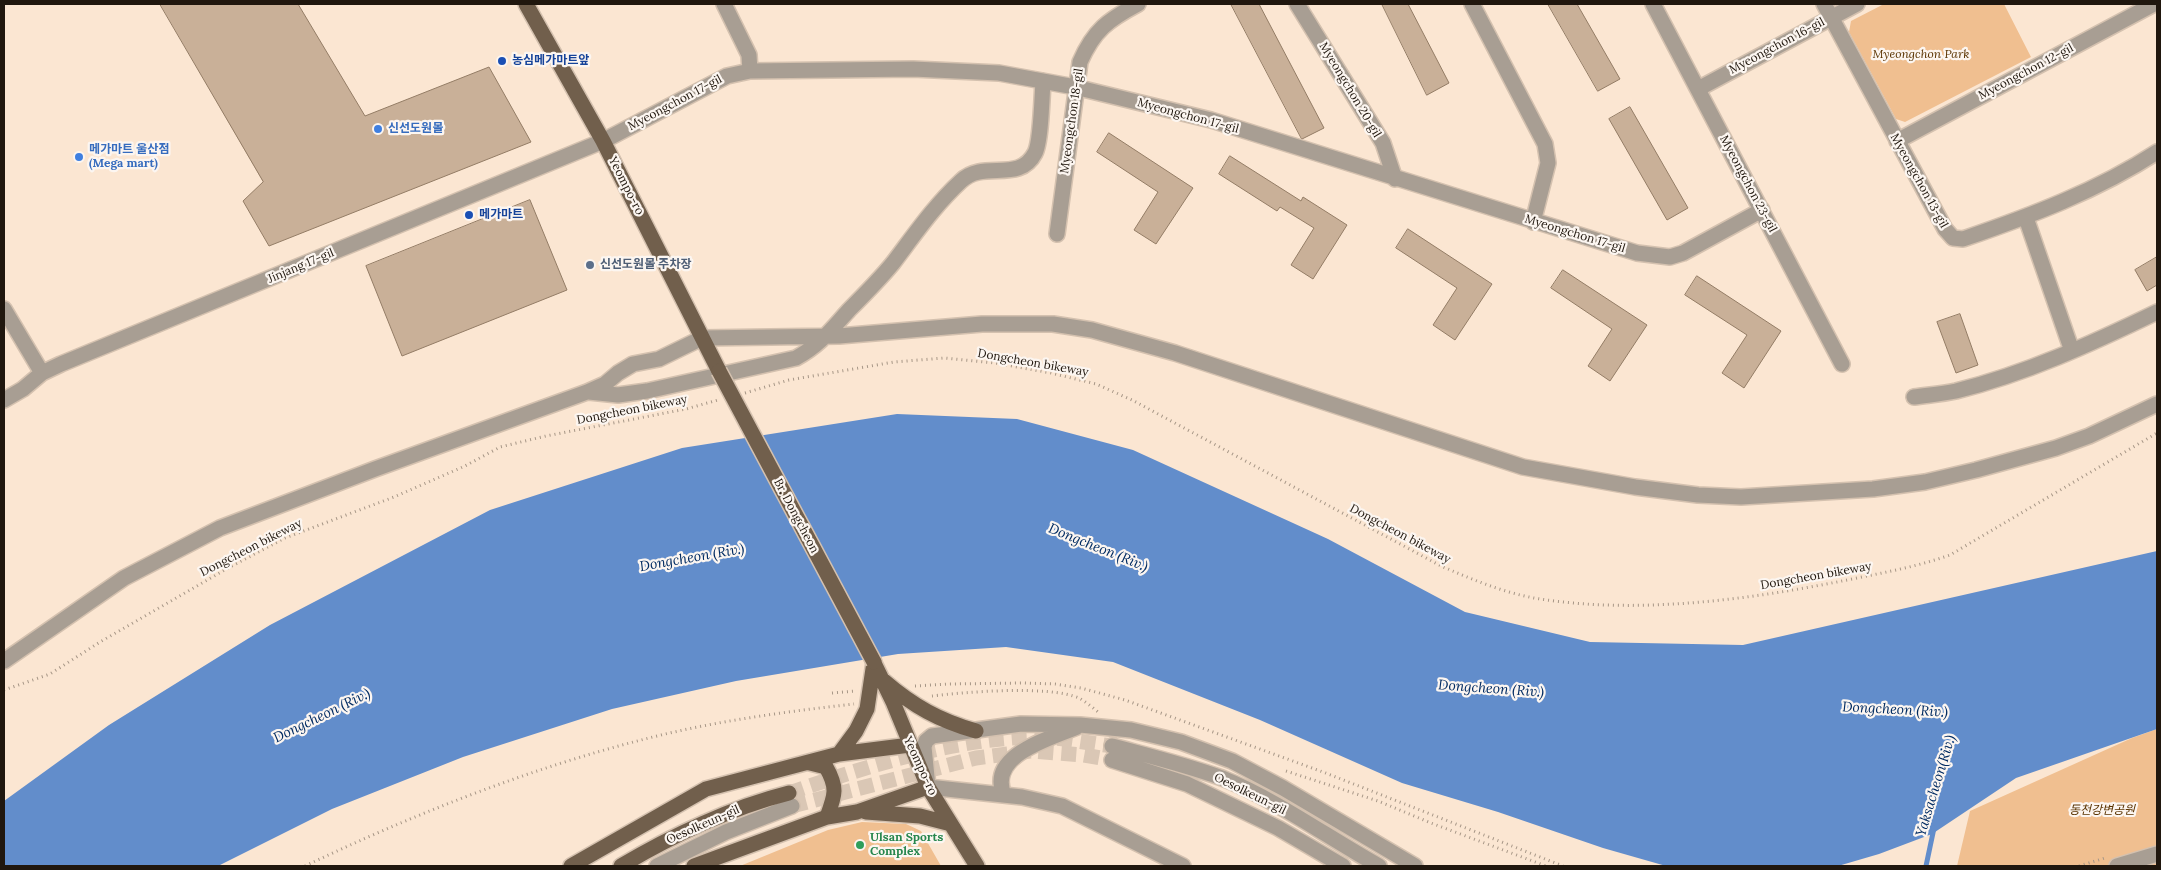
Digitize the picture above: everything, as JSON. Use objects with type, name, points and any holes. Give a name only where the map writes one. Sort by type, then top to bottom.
[{"type":"main road","name":"Yeompo-ro","points":[[526,4],[603,141],[719,371]]},
{"type":"main road","name":"Br. Dongcheon","points":[[719,371],[874,662]]},
{"type":"main road","name":"Yeompo-ro","points":[[874,662],[928,787],[976,866]]},
{"type":"main road","points":[[840,754],[856,731],[867,709],[874,662]]},
{"type":"main road","points":[[879,677],[907,699],[940,720],[976,731]]},
{"type":"main road","points":[[571,866],[706,789],[840,754],[910,745]]},
{"type":"main road","points":[[810,763],[826,767],[833,780],[835,794],[827,817]]},
{"type":"main road","points":[[694,866],[827,817],[857,812],[928,787]]},
{"type":"main road","name":"Oesolkeun-gil","points":[[621,866],[692,830],[759,800],[791,799]]},
{"type":"main road","points":[[857,812],[911,815],[951,824]]},
{"type":"street","points":[[724,4],[749,55],[750,71]]},
{"type":"street","name":"Myeongchon 18-gil","points":[[1057,234],[1075,87],[1080,62],[1088,44],[1100,28],[1136,4]]},
{"type":"street","name":"Myeongchon 20-gil","points":[[1298,4],[1383,143],[1396,179]]},
{"type":"street","points":[[1472,4],[1545,144],[1548,154],[1548,163],[1533,222]]},
{"type":"street","name":"Myeongchon 23-gil","points":[[1653,4],[1842,364]]},
{"type":"street","name":"Myeongchon 13-gil","points":[[1824,4],[1945,230],[1953,238],[1963,240],[2026,218],[2098,185],[2157,152]]},
{"type":"street","name":"Myeongchon 16-gil","points":[[1698,88],[1857,4]]},
{"type":"street","name":"Myeongchon 12-gil","points":[[1897,141],[2154,4]]},
{"type":"street","name":"Myeongchon 17-gil","points":[[603,141],[726,76],[750,71],[913,69],[999,73],[1075,87],[1211,120],[1637,253],[1670,257],[1762,210]]},
{"type":"street","points":[[587,392],[618,395],[647,391],[796,358],[814,349],[892,264],[919,226],[941,200],[969,174],[987,170],[1014,171],[1024,165],[1035,153],[1043,81]]},
{"type":"street","name":"Jinjang 17-gil","points":[[4,400],[23,389],[42,373],[603,141]]},
{"type":"street","points":[[2026,218],[2072,351]]},
{"type":"street","points":[[4,309],[42,373]]},
{"type":"street","points":[[1914,397],[1954,391],[2004,376],[2072,351],[2157,312]]},
{"type":"street","points":[[4,662],[124,578],[220,528],[393,462],[587,392],[605,384],[633,364],[659,358],[702,338],[825,337],[982,324],[1053,324],[1092,330],[1184,356],[1523,467],[1635,487],[1698,495],[1741,497],[1824,493],[1925,482],[2056,448],[2089,436],[2157,404]]},
{"type":"street","points":[[1183,866],[1062,806],[1004,795],[928,787],[924,747],[926,741],[932,736],[1021,724],[1080,725],[1130,730],[1181,742],[1232,761],[1283,788],[1415,866]]},
{"type":"street","points":[[1004,795],[1000,785],[1000,774],[1011,759],[1080,725]]},
{"type":"street","name":"Oesolkeun-gil","points":[[1343,866],[1278,828],[1187,784],[1112,753],[1176,763],[1223,779],[1270,802],[1378,866]]},
{"type":"street","points":[[657,866],[791,799]]},
{"type":"street","points":[[2117,866],[2157,854]]},
{"type":"path","name":"Dongcheon bikeway","points":[[742,394],[789,380],[894,362],[944,358],[995,363],[1051,373],[1096,384],[1141,405],[1441,566],[1480,582],[1532,597],[1575,604],[1690,602],[1777,594],[1924,564],[1950,555],[2157,434]]},
{"type":"path","name":"Dongcheon bikeway","points":[[4,690],[50,674],[108,637],[230,566],[285,538],[412,489],[500,447],[546,436],[686,409],[724,399]]},
{"type":"green space","name":"Myeongchon Park","points":[[1884,4],[2004,4],[2031,57],[1905,122],[1896,119],[1849,32],[1851,21]]},
{"type":"green space","name":"동천강변공원","points":[[2157,729],[2157,866],[1957,866],[1970,811],[2132,738]]},
{"type":"green space","name":"Ulsan Sports Complex","points":[[862,822],[906,824],[921,831],[941,866],[740,866],[828,830]]},
{"type":"water","name":"Dongcheon (Riv.)","points":[[897,414],[1017,419],[1133,450],[1328,539],[1465,612],[1590,642],[1743,645],[2157,551],[2157,729],[2016,778],[1932,834],[1879,854],[1838,866],[1666,866],[1603,848],[1498,812],[1402,783],[1260,720],[1113,662],[1006,647],[898,654],[736,681],[612,709],[463,757],[332,809],[218,866],[4,866],[4,801],[109,725],[270,625],[490,510],[682,448]]},
{"type":"building","name":"신선도원몰","points":[[160,4],[298,4],[365,116],[489,67],[531,142],[269,246],[243,201],[263,182]]},
{"type":"building","points":[[1231,4],[1259,4],[1324,128],[1302,139]]},
{"type":"building","points":[[1382,4],[1408,4],[1449,83],[1427,95]]},
{"type":"building","points":[[1548,4],[1577,4],[1620,79],[1598,91]]},
{"type":"building","points":[[1630,107],[1688,208],[1667,220],[1609,119]]},
{"type":"building","points":[[1109,133],[1193,188],[1156,244],[1134,230],[1158,192],[1097,152]]},
{"type":"building","points":[[1230,156],[1301,201],[1303,197],[1347,225],[1313,279],[1291,265],[1314,228],[1280,207],[1277,211],[1219,174]]},
{"type":"building","points":[[530,200],[567,290],[402,356],[366,266]]},
{"type":"building","points":[[1408,229],[1492,284],[1455,340],[1433,325],[1457,288],[1396,248]]},
{"type":"building","points":[[2157,257],[2157,285],[2147,291],[2135,270]]},
{"type":"building","points":[[1563,270],[1647,325],[1610,381],[1588,366],[1612,329],[1551,288]]},
{"type":"building","points":[[1697,276],[1781,331],[1744,388],[1722,373],[1747,335],[1685,295]]},
{"type":"building","points":[[1960,314],[1978,365],[1956,373],[1937,322]]},
{"type":"waterway","name":"Yaksacheon(Riv.)","points":[[1926,866],[1934,828]]},
{"type":"tunnel","points":[[789,793],[907,756],[968,743],[1039,737],[1112,746]]},
{"type":"tunnel","points":[[792,806],[976,758],[1031,751],[1084,755],[1112,760]]},
{"type":"place","name":"농심메가마트앞","points":[[502,61]]},
{"type":"place","name":"신선도원몰","points":[[378,129]]},
{"type":"place","name":"메가마트 울산점 (Mega mart)","points":[[79,157]]},
{"type":"place","name":"메가마트","points":[[469,215]]},
{"type":"place","name":"신선도원몰 주차장","points":[[590,265]]},
{"type":"place","name":"Ulsan Sports Complex","points":[[860,845]]}]
